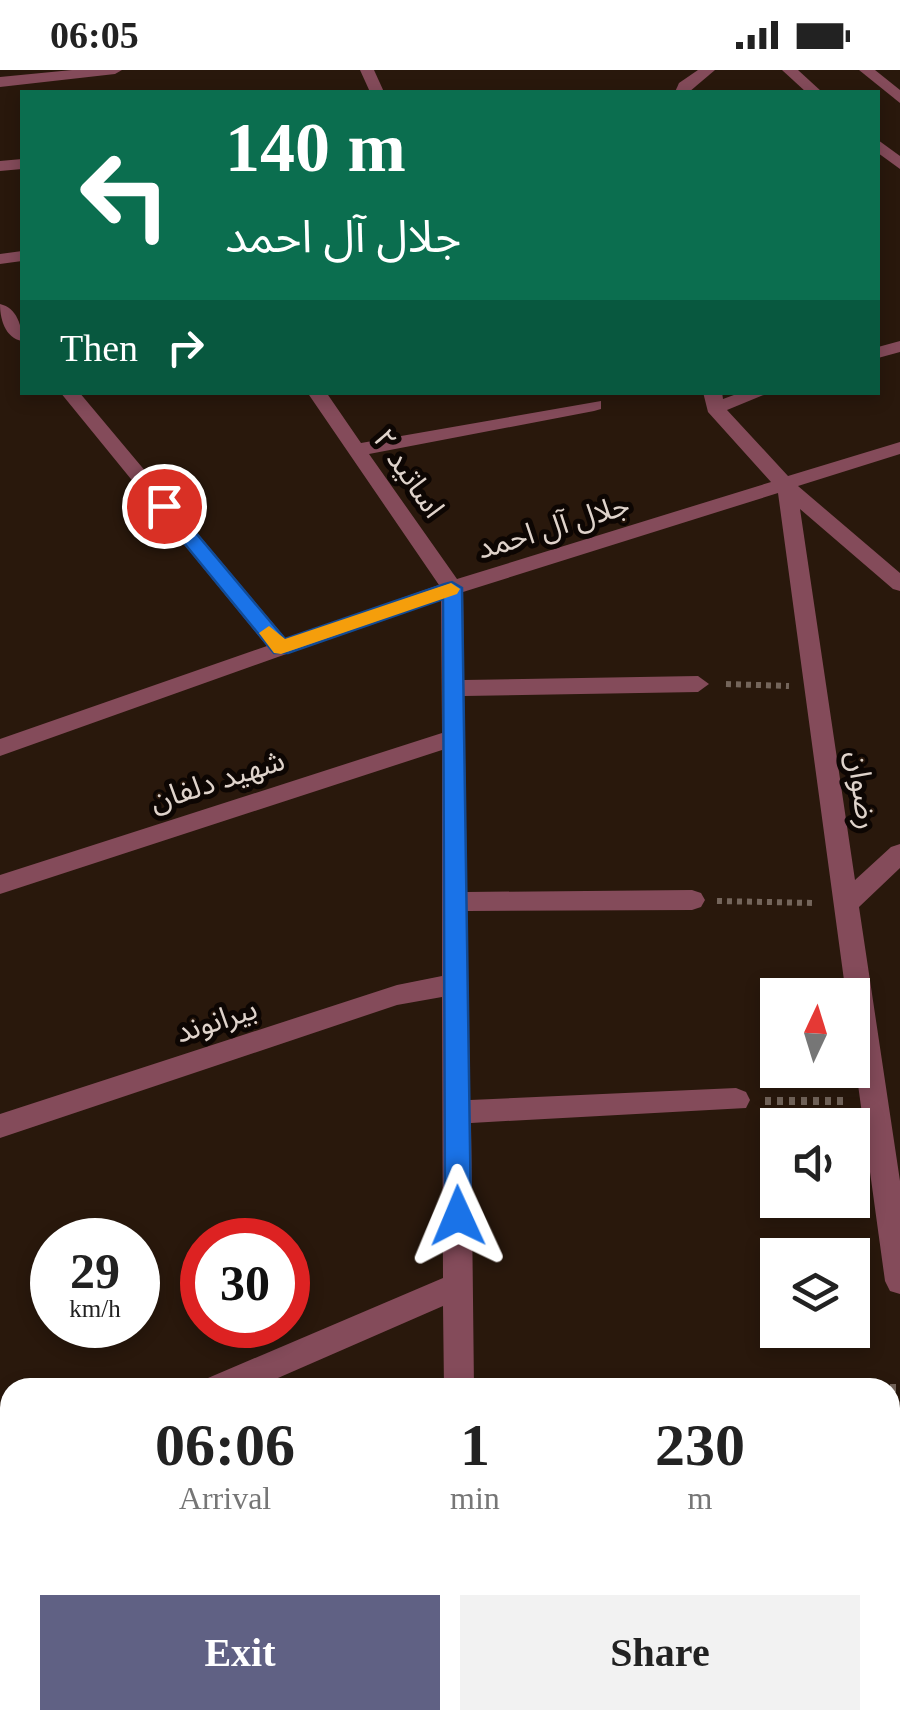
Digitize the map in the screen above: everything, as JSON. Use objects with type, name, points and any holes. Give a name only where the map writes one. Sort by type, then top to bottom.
[{"type":"street","points":[[0,82],[115,70]]},
{"type":"street","points":[[683,90],[708,70]]},
{"type":"street","points":[[789,70],[812,90]]},
{"type":"street","points":[[866,70],[899,95]]},
{"type":"street","points":[[880,148],[900,164]]},
{"type":"street","points":[[0,309],[20,334]]},
{"type":"street","points":[[72,395],[281,648]]},
{"type":"street","name":"اساتید ۲","points":[[318,395],[452,588]]},
{"type":"street","points":[[714,400],[744,395]]},
{"type":"street","points":[[714,400],[786,487],[900,584]]},
{"type":"street","points":[[356,450],[594,405]]},
{"type":"street","name":"جلال آل احمد","points":[[0,748],[452,588],[786,487],[900,448]]},
{"type":"street","name":"رضوان","points":[[786,487],[900,1282]]},
{"type":"street","points":[[452,588],[459,1378]]},
{"type":"street","points":[[453,688],[698,684]]},
{"type":"street","name":"شهید دلفان","points":[[0,884],[453,738]]},
{"type":"street","points":[[846,904],[900,853]]},
{"type":"street","points":[[455,902],[692,900]]},
{"type":"street","name":"بیرانوند","points":[[0,1126],[397,995],[455,984]]},
{"type":"street","points":[[457,1112],[736,1100]]},
{"type":"street","points":[[242,1378],[458,1286]]},
{"type":"path","points":[[698,684],[815,686]]},
{"type":"path","points":[[692,900],[846,904]]},
{"type":"path","points":[[736,1100],[874,1102]]},
{"type":"slow traffic","points":[[269,633],[281,648],[451,589]]},
{"type":"route","points":[[164,506],[281,648],[452,588],[458,1216]]}]
